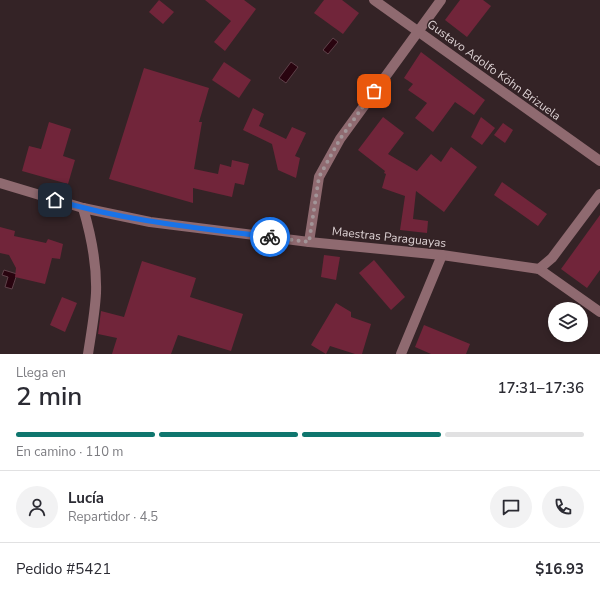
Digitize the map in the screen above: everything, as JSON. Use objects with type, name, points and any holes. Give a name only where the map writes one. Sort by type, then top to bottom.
[{"type":"street","name":"Gustavo Adolfo Köhn Brizuela","points":[[374,0],[600,161]]},
{"type":"street","points":[[309,242],[319,177],[340,139],[441,0]]},
{"type":"street","name":"Maestras Paraguayas","points":[[0,183],[83,208],[150,222],[309,242],[442,255],[539,269],[600,312]]},
{"type":"street","points":[[539,269],[552,258],[600,194]]},
{"type":"street","points":[[83,208],[88,224],[96,293],[88,354]]},
{"type":"street","points":[[401,354],[442,255]]},
{"type":"shaded area","points":[[333,38],[338,42],[328,54],[323,50]]},
{"type":"shaded area","points":[[291,62],[298,67],[286,83],[279,78]]},
{"type":"shaded area","points":[[4,270],[17,274],[12,289],[5,287],[8,277],[2,275]]},
{"type":"building","points":[[159,0],[174,12],[163,24],[149,12]]},
{"type":"building","points":[[205,0],[244,0],[256,9],[225,51],[214,42],[231,21]]},
{"type":"building","points":[[324,0],[342,0],[359,13],[343,34],[314,13]]},
{"type":"building","points":[[460,0],[483,0],[491,6],[467,37],[445,20]]},
{"type":"building","points":[[421,52],[485,100],[474,115],[455,102],[433,132],[415,118],[427,103],[408,90],[413,84],[404,78]]},
{"type":"building","points":[[224,62],[251,80],[239,98],[212,80]]},
{"type":"building","points":[[144,68],[209,88],[199,122],[202,122],[194,169],[218,174],[220,164],[231,167],[232,160],[249,164],[244,185],[235,183],[232,197],[193,188],[193,203],[109,179]]},
{"type":"building","points":[[253,108],[264,114],[259,126],[286,139],[292,127],[306,133],[295,156],[300,158],[296,178],[278,170],[272,144],[243,130]]},
{"type":"building","points":[[383,117],[404,133],[388,154],[417,171],[431,154],[441,162],[451,147],[477,167],[444,212],[416,191],[413,219],[428,221],[427,233],[400,230],[405,196],[382,188],[386,174],[384,173],[385,171],[358,150]]},
{"type":"building","points":[[481,117],[495,128],[482,145],[471,137]]},
{"type":"building","points":[[49,122],[71,129],[63,156],[75,160],[68,184],[22,171],[29,146],[41,149]]},
{"type":"building","points":[[503,123],[513,130],[505,143],[494,135]]},
{"type":"building","points":[[502,182],[547,214],[538,226],[494,195]]},
{"type":"building","points":[[600,215],[600,270],[587,288],[561,269]]},
{"type":"building","points":[[0,227],[15,231],[14,236],[46,243],[48,239],[63,244],[60,259],[52,258],[45,284],[15,277],[16,268],[9,255],[0,253]]},
{"type":"building","points":[[324,255],[340,257],[336,280],[321,277]]},
{"type":"building","points":[[374,260],[405,297],[391,310],[359,273]]},
{"type":"building","points":[[142,261],[196,278],[190,297],[243,314],[231,351],[178,335],[171,354],[112,354],[117,338],[98,334],[101,311],[124,317]]},
{"type":"building","points":[[62,297],[77,303],[65,332],[50,325]]},
{"type":"building","points":[[336,303],[351,312],[351,317],[371,324],[362,354],[355,354],[330,346],[326,354],[311,345]]},
{"type":"building","points":[[424,325],[470,344],[466,354],[431,354],[415,347]]},
{"type":"way so far","points":[[270,237],[309,242],[319,177],[340,139],[374,91]]},
{"type":"route","points":[[55,200],[83,208],[150,222],[270,237]]}]
